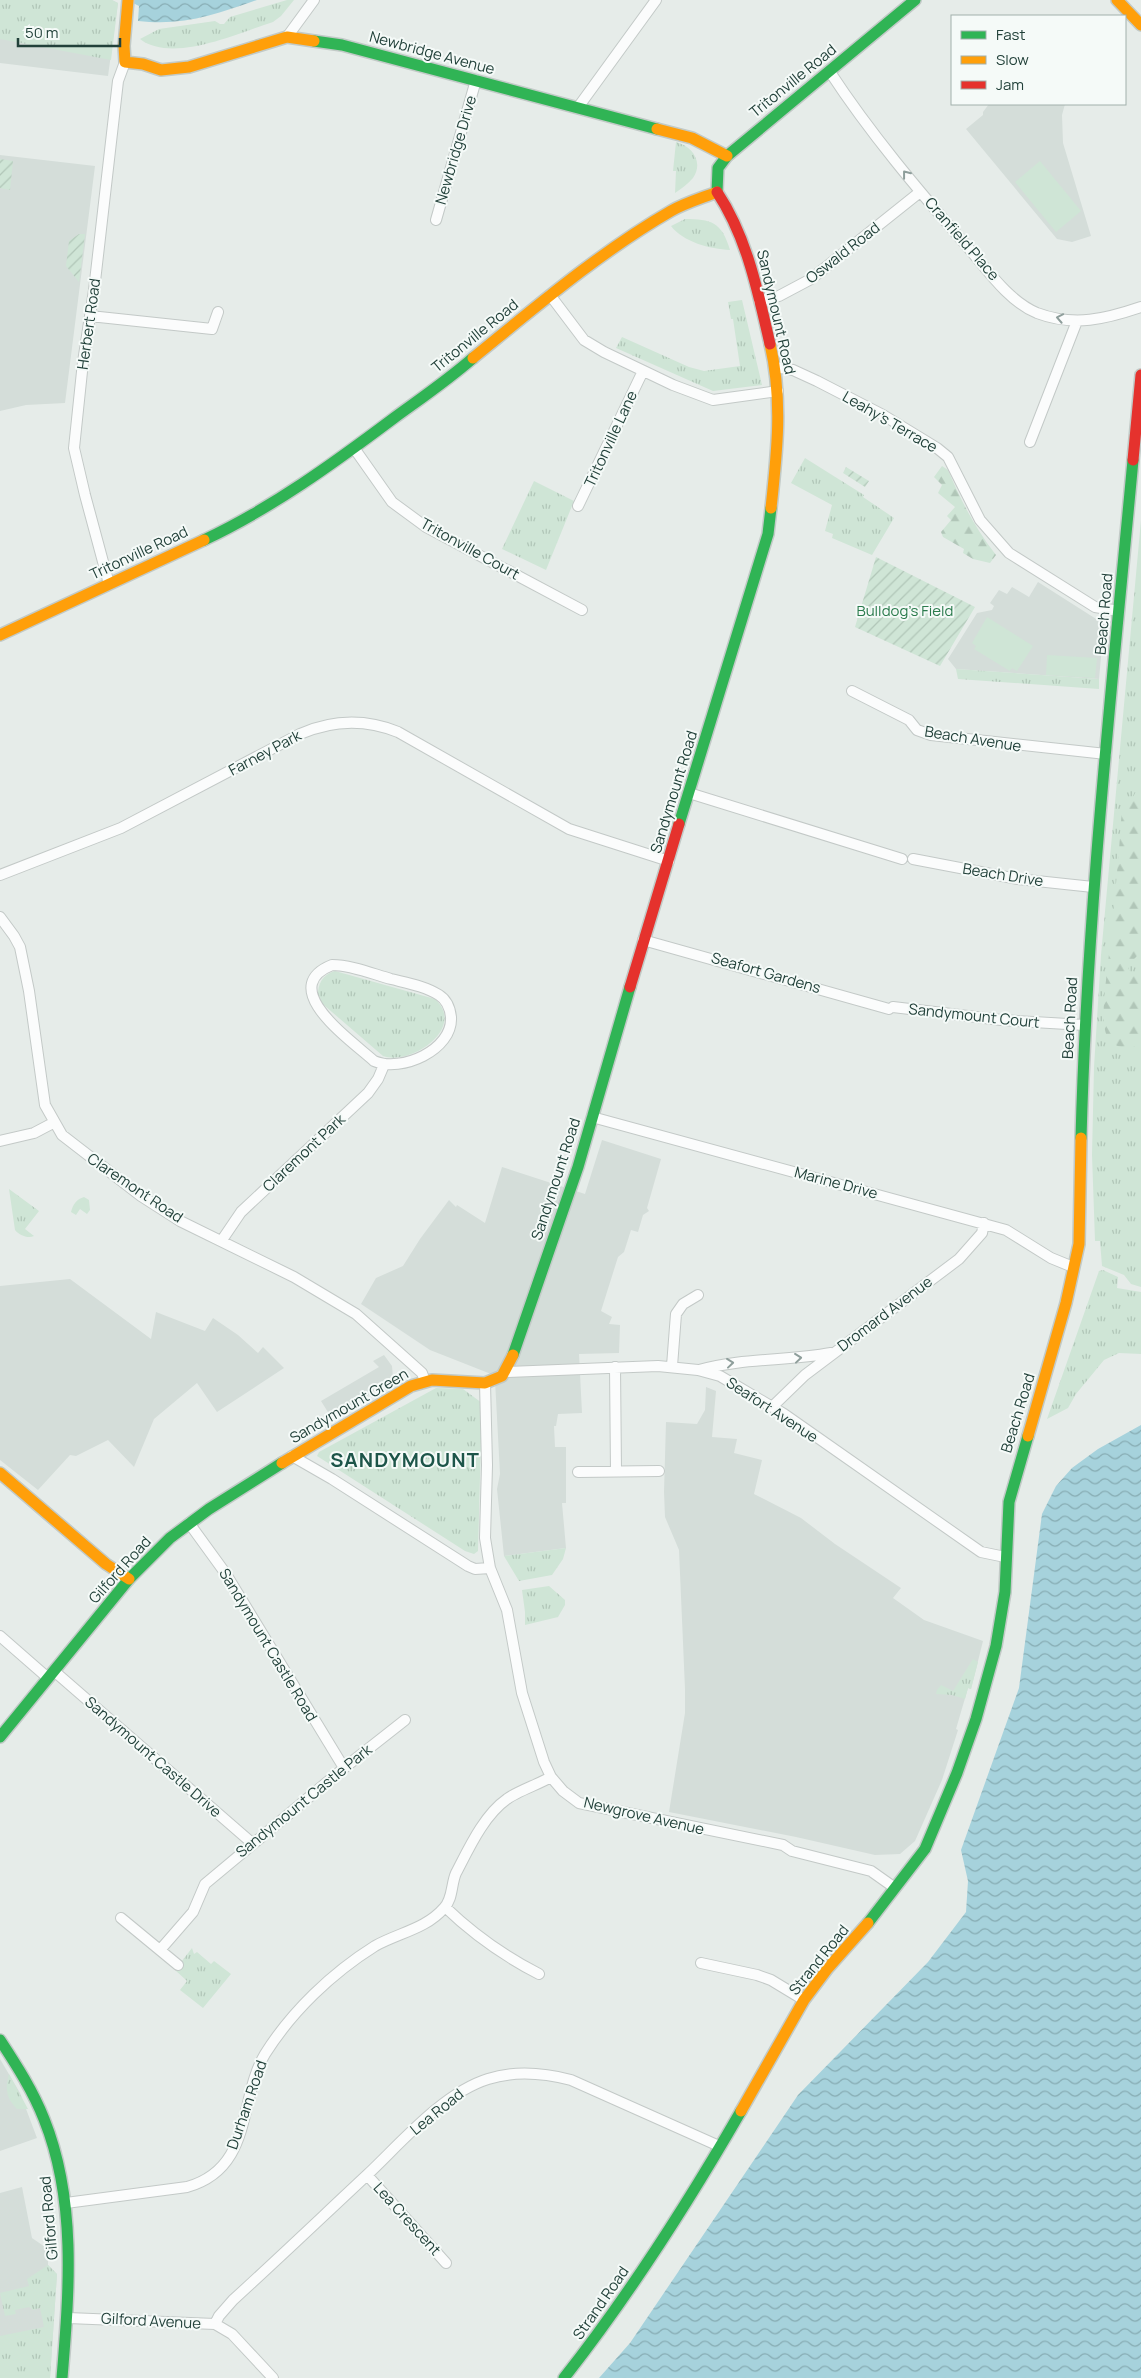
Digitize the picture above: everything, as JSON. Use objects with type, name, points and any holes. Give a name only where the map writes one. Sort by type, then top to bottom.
[{"type":"street","points":[[287,37],[314,0]]},
{"type":"street","points":[[580,106],[656,0]]},
{"type":"street","name":"Tritonville Road","points":[[0,634],[233,526],[285,495],[354,448],[468,363],[550,295],[613,248],[673,210],[717,192],[718,168],[743,140],[830,72],[915,0]]},
{"type":"street","points":[[1117,0],[1141,25]]},
{"type":"street","points":[[126,62],[124,46],[128,1]]},
{"type":"street","name":"Newbridge Avenue","points":[[126,62],[143,64],[161,70],[189,67],[287,37],[342,45],[580,106],[692,138],[727,156]]},
{"type":"street","name":"Herbert Road","points":[[109,584],[74,448],[118,82],[126,62]]},
{"type":"street","name":"Cranfield Place","points":[[830,72],[859,114],[920,192],[1014,299],[1037,313],[1077,321],[1109,318],[1141,307]]},
{"type":"street","name":"Newbridge Drive","points":[[436,220],[476,80]]},
{"type":"street","name":"Sandymount Road","points":[[505,1372],[531,1306],[578,1167],[643,940],[669,861],[768,534],[775,475],[778,391],[775,367],[738,226],[717,192]]},
{"type":"street","name":"Oswald Road","points":[[759,301],[779,296],[811,278],[920,192]]},
{"type":"street","points":[[550,295],[584,340],[643,371],[713,400],[778,391]]},
{"type":"street","points":[[90,316],[212,329],[218,312]]},
{"type":"street","points":[[1030,442],[1077,321]]},
{"type":"street","name":"Leahy's Terrace","points":[[775,367],[793,370],[817,381],[883,415],[937,448],[948,457],[980,520],[1009,553],[1095,607],[1119,611]]},
{"type":"street","name":"Tritonville Lane","points":[[578,506],[643,371]]},
{"type":"street","name":"Beach Road","points":[[1006,1557],[1009,1502],[1066,1303],[1079,1244],[1084,1025],[1093,887],[1130,473],[1141,374]]},
{"type":"street","name":"Beach Road","points":[[1130,473],[1141,419]]},
{"type":"street","name":"Tritonville Court","points":[[354,448],[392,502],[426,527],[582,610]]},
{"type":"street","name":"Beach Avenue","points":[[852,690],[909,720],[917,730],[930,735],[1106,754]]},
{"type":"street","name":"Farney Park","points":[[0,875],[121,828],[300,734],[328,725],[351,723],[374,724],[398,732],[569,829],[669,861]]},
{"type":"street","points":[[689,793],[902,859]]},
{"type":"street","name":"Beach Drive","points":[[913,859],[1018,879],[1093,887]]},
{"type":"street","name":"Claremont Road","points":[[0,917],[14,936],[24,963],[45,1105],[62,1135],[142,1196],[180,1221],[294,1277],[356,1314],[422,1373],[425,1381]]},
{"type":"street","name":"Seafort Gardens","points":[[643,940],[891,1008]]},
{"type":"street","points":[[338,965],[419,986],[431,990],[446,1001],[451,1013],[452,1028],[447,1038],[431,1050],[406,1064],[384,1065],[374,1061],[314,1004],[310,991],[312,985],[319,973],[327,967],[338,965]]},
{"type":"street","name":"Sandymount Court","points":[[891,1008],[1001,1020],[1084,1025]]},
{"type":"street","name":"Claremont Park","points":[[222,1240],[241,1212],[368,1093],[378,1079],[384,1065]]},
{"type":"street","name":"Marine Drive","points":[[592,1117],[984,1223],[1006,1230],[1051,1258],[1073,1267]]},
{"type":"street","points":[[0,1141],[34,1133],[54,1123]]},
{"type":"street","name":"Dromard Avenue","points":[[698,1370],[726,1362],[800,1359],[833,1353],[959,1259],[982,1233],[984,1223]]},
{"type":"street","points":[[672,1366],[676,1314],[682,1304],[698,1295]]},
{"type":"street","points":[[772,1407],[805,1375],[833,1353]]},
{"type":"street","name":"Seafort Avenue","points":[[505,1372],[672,1366],[720,1376],[772,1407],[981,1552],[1006,1557]]},
{"type":"street","points":[[615,1367],[616,1472]]},
{"type":"street","points":[[490,1568],[485,1538],[487,1465],[486,1383],[497,1379],[505,1372]]},
{"type":"street","name":"Sandymount Green","points":[[486,1383],[425,1381],[406,1389],[292,1456],[340,1484],[468,1566],[475,1569],[490,1568]]},
{"type":"street","name":"Gilford Road","points":[[0,1737],[129,1579],[156,1551],[189,1523],[226,1497],[292,1456]]},
{"type":"street","points":[[578,1472],[659,1471]]},
{"type":"street","points":[[0,1473],[106,1564],[129,1579]]},
{"type":"street","name":"Sandymount Castle Road","points":[[189,1523],[226,1574],[344,1768]]},
{"type":"street","name":"Strand Road","points":[[564,2378],[594,2340],[651,2257],[719,2146],[804,2000],[926,1849],[974,1727],[996,1646],[1005,1592],[1006,1557]]},
{"type":"street","name":"Newgrove Avenue","points":[[490,1568],[507,1610],[522,1693],[533,1732],[551,1778],[563,1791],[579,1803],[783,1845],[792,1851],[871,1872],[896,1888]]},
{"type":"street","name":"Sandymount Castle Drive","points":[[0,1636],[51,1674],[252,1844]]},
{"type":"street","name":"Sandymount Castle Park","points":[[160,1950],[193,1912],[205,1884],[344,1768],[405,1720]]},
{"type":"street","points":[[539,1974],[495,1949],[465,1926],[445,1907],[449,1901],[454,1878],[498,1806],[509,1797],[551,1778]]},
{"type":"street","name":"Durham Road","points":[[66,2203],[187,2188],[199,2184],[210,2176],[231,2154],[242,2131],[264,2057],[286,2024],[299,2009],[342,1970],[376,1946],[423,1924],[445,1907]]},
{"type":"street","points":[[121,1918],[178,1965]]},
{"type":"street","points":[[701,1963],[757,1975],[770,1980],[804,2000]]},
{"type":"street","name":"Gilford Road","points":[[0,2040],[32,2092],[47,2125],[61,2171],[66,2203],[69,2272],[68,2318],[62,2378]]},
{"type":"street","name":"Lea Road","points":[[215,2324],[219,2316],[233,2300],[427,2117],[471,2086],[503,2075],[523,2073],[547,2074],[571,2080],[719,2146]]},
{"type":"street","name":"Lea Crescent","points":[[367,2175],[446,2263]]},
{"type":"street","name":"Gilford Avenue","points":[[68,2318],[215,2324],[232,2334],[272,2378]]},
{"type":"shaded area","points":[[0,0],[112,0],[118,3],[108,76],[0,63]]},
{"type":"shaded area","points":[[988,105],[1065,105],[1062,115],[1063,143],[1091,236],[1072,242],[1057,239],[966,129],[983,115]]},
{"type":"shaded area","points":[[0,155],[95,166],[65,403],[26,405],[0,411]]},
{"type":"shaded area","points":[[1038,582],[1104,624],[1099,679],[956,669],[948,659],[977,613],[992,610],[994,606],[990,603],[999,590],[1007,594],[1012,587],[1029,597]]},
{"type":"shaded area","points":[[602,1140],[661,1159],[647,1208],[649,1211],[643,1215],[638,1232],[631,1230],[624,1252],[618,1257],[601,1311],[612,1317],[609,1324],[620,1325],[619,1353],[579,1354],[582,1413],[558,1414],[556,1426],[554,1426],[555,1447],[566,1447],[566,1503],[562,1503],[566,1548],[504,1556],[497,1489],[500,1474],[495,1380],[491,1374],[430,1350],[361,1304],[376,1278],[403,1266],[449,1200],[456,1207],[457,1205],[485,1223],[502,1167],[585,1194]]},
{"type":"shaded area","points":[[70,1279],[151,1339],[156,1312],[205,1331],[213,1318],[238,1335],[258,1353],[263,1347],[284,1368],[217,1412],[197,1383],[154,1419],[134,1467],[108,1440],[76,1456],[70,1455],[38,1490],[0,1460],[0,1286]]},
{"type":"shaded area","points":[[384,1355],[392,1366],[393,1378],[388,1383],[386,1381],[376,1387],[377,1390],[331,1417],[321,1401],[379,1367],[373,1361]]},
{"type":"shaded area","points":[[706,1387],[716,1391],[712,1437],[737,1439],[734,1453],[762,1460],[754,1494],[801,1518],[835,1544],[901,1588],[893,1598],[924,1620],[983,1641],[971,1689],[968,1688],[956,1729],[958,1730],[942,1780],[915,1841],[900,1854],[875,1855],[669,1812],[685,1713],[685,1689],[679,1550],[665,1517],[666,1422],[697,1424],[705,1410]]},
{"type":"shaded area","points":[[0,2059],[20,2093],[37,2138],[0,2151]]},
{"type":"shaded area","points":[[22,2187],[32,2238],[48,2249],[48,2265],[57,2274],[50,2378],[0,2378],[0,2193]]},
{"type":"green space","points":[[0,0],[112,0],[118,3],[111,60],[0,39]]},
{"type":"green space","points":[[287,0],[294,0],[281,16],[273,22],[206,44],[187,48],[170,48],[154,46],[140,39],[159,29],[215,21],[224,24],[230,17]]},
{"type":"green space","points":[[676,142],[691,151],[697,161],[697,166],[693,178],[675,193],[676,171],[673,171]]},
{"type":"green space","points":[[0,159],[13,161],[10,190],[0,188]]},
{"type":"green space","points":[[1040,161],[1081,211],[1056,232],[1015,182]]},
{"type":"green space","points":[[685,219],[709,221],[714,224],[723,233],[730,250],[698,244],[676,232],[671,226]]},
{"type":"green space","points":[[79,234],[85,234],[79,282],[66,266],[69,241]]},
{"type":"green space","points":[[742,300],[762,385],[713,391],[616,348],[622,337],[689,367],[704,371],[740,366],[733,319],[731,319],[728,302]]},
{"type":"green space","points":[[805,458],[864,495],[863,497],[894,518],[872,555],[832,538],[833,534],[825,531],[832,505],[791,483]]},
{"type":"green space","points":[[942,466],[948,470],[969,514],[981,535],[996,555],[990,563],[973,559],[963,553],[964,549],[943,537],[941,532],[951,520],[947,516],[955,507],[938,493],[942,485],[934,477]]},
{"type":"green space","points":[[846,467],[869,481],[865,487],[843,473]]},
{"type":"green space","points":[[534,481],[574,501],[546,570],[502,549]]},
{"type":"green space","points":[[1141,520],[1141,1287],[1131,1284],[1124,1275],[1102,1266],[1100,1241],[1095,1241],[1092,1155],[1094,1067],[1101,955]]},
{"type":"green space","name":"Bulldog's Field","points":[[876,557],[975,607],[940,666],[855,627]]},
{"type":"green space","points":[[987,617],[1033,646],[1017,671],[1012,668],[1010,671],[974,649],[976,646],[972,643]]},
{"type":"green space","points":[[1047,655],[1097,658],[1095,678],[1046,675]]},
{"type":"green space","points":[[956,669],[1099,679],[1099,689],[958,679]]},
{"type":"green space","points":[[1141,791],[1141,940],[1136,943],[1138,955],[1129,964],[1128,968],[1131,973],[1141,974],[1141,1043],[1125,1048],[1110,1041],[1107,1036],[1104,1022],[1104,1003],[1122,808],[1129,806],[1135,793]]},
{"type":"green space","points":[[335,971],[435,999],[443,1010],[444,1022],[440,1032],[432,1042],[420,1050],[395,1058],[383,1056],[318,1000],[318,990],[323,978]]},
{"type":"green space","points":[[9,1189],[39,1211],[25,1229],[34,1236],[24,1236],[15,1230]]},
{"type":"green space","points":[[84,1197],[89,1200],[90,1210],[87,1214],[80,1209],[76,1215],[71,1212],[76,1202]]},
{"type":"green space","points":[[1103,1270],[1118,1277],[1117,1288],[1141,1292],[1141,1354],[1119,1353],[1104,1360],[1076,1394],[1068,1408],[1047,1419],[1099,1271]]},
{"type":"green space","points":[[436,1388],[463,1389],[482,1403],[478,1551],[474,1554],[465,1551],[317,1456],[319,1452]]},
{"type":"green space","points":[[566,1548],[563,1559],[552,1575],[519,1581],[504,1556]]},
{"type":"green space","points":[[549,1586],[565,1600],[565,1605],[558,1617],[525,1625],[522,1590]]},
{"type":"green space","points":[[973,1659],[978,1662],[971,1689],[968,1688],[965,1699],[952,1695],[936,1694],[941,1685],[953,1691]]},
{"type":"green space","points":[[192,1948],[194,1954],[197,1952],[211,1964],[214,1961],[231,1974],[203,2008],[180,1990],[187,1981],[175,1970]]},
{"type":"green space","points":[[9,2074],[28,2109],[17,2109],[11,2101],[7,2089]]},
{"type":"green space","points":[[48,2265],[57,2274],[50,2378],[0,2378],[0,2336],[44,2327],[40,2308],[33,2310],[29,2307],[15,2310],[16,2314],[5,2316],[0,2293],[29,2286],[27,2279]]},
{"type":"water","points":[[127,0],[257,0],[199,18],[185,21],[155,22],[138,21],[139,6]]},
{"type":"water","points":[[1141,1425],[1141,2378],[599,2378],[630,2343],[798,2095],[928,1962],[966,1912],[968,1881],[961,1850],[1019,1688],[1042,1514],[1056,1486],[1072,1468],[1098,1449]]},
{"type":"traffic: fast","points":[[717,192],[718,168],[727,156],[915,0]]},
{"type":"traffic: fast","points":[[314,41],[342,45],[657,129]]},
{"type":"traffic: fast","points":[[204,540],[254,514],[302,484],[349,452],[473,358]]},
{"type":"traffic: fast","points":[[1081,1138],[1084,1053],[1095,883],[1133,460]]},
{"type":"traffic: fast","points":[[679,824],[768,534],[771,508]]},
{"type":"traffic: fast","points":[[513,1355],[578,1167],[630,987]]},
{"type":"traffic: fast","points":[[868,1923],[925,1849],[957,1773],[976,1719],[996,1646],[1005,1592],[1009,1502],[1028,1436]]},
{"type":"traffic: fast","points":[[0,1737],[129,1579],[170,1538],[209,1509],[282,1463]]},
{"type":"traffic: fast","points":[[0,2040],[40,2109],[55,2150],[62,2182],[68,2247],[67,2313],[62,2378]]},
{"type":"traffic: fast","points":[[564,2378],[612,2314],[657,2248],[741,2111]]},
{"type":"traffic: slow","points":[[128,0],[124,46],[125,62],[143,64],[161,70],[189,67],[287,37],[314,41]]},
{"type":"traffic: slow","points":[[1117,0],[1141,25]]},
{"type":"traffic: slow","points":[[657,129],[692,138],[727,156]]},
{"type":"traffic: slow","points":[[473,358],[569,280],[619,244],[676,208],[717,192]]},
{"type":"traffic: slow","points":[[770,344],[778,406],[777,446],[771,508]]},
{"type":"traffic: slow","points":[[0,635],[204,540]]},
{"type":"traffic: slow","points":[[1028,1436],[1066,1303],[1079,1244],[1081,1138]]},
{"type":"traffic: slow","points":[[282,1463],[411,1386],[432,1380],[485,1383],[502,1376],[513,1355]]},
{"type":"traffic: slow","points":[[0,1473],[106,1564],[129,1579]]},
{"type":"traffic: slow","points":[[741,2111],[804,2000],[828,1968],[868,1923]]},
{"type":"traffic: jam","points":[[717,192],[744,246],[756,285],[770,344]]},
{"type":"traffic: jam","points":[[1133,460],[1141,375]]},
{"type":"traffic: jam","points":[[630,987],[679,824]]},
{"type":"district","name":"SANDYMOUNT","points":[[405,1460]]}]
